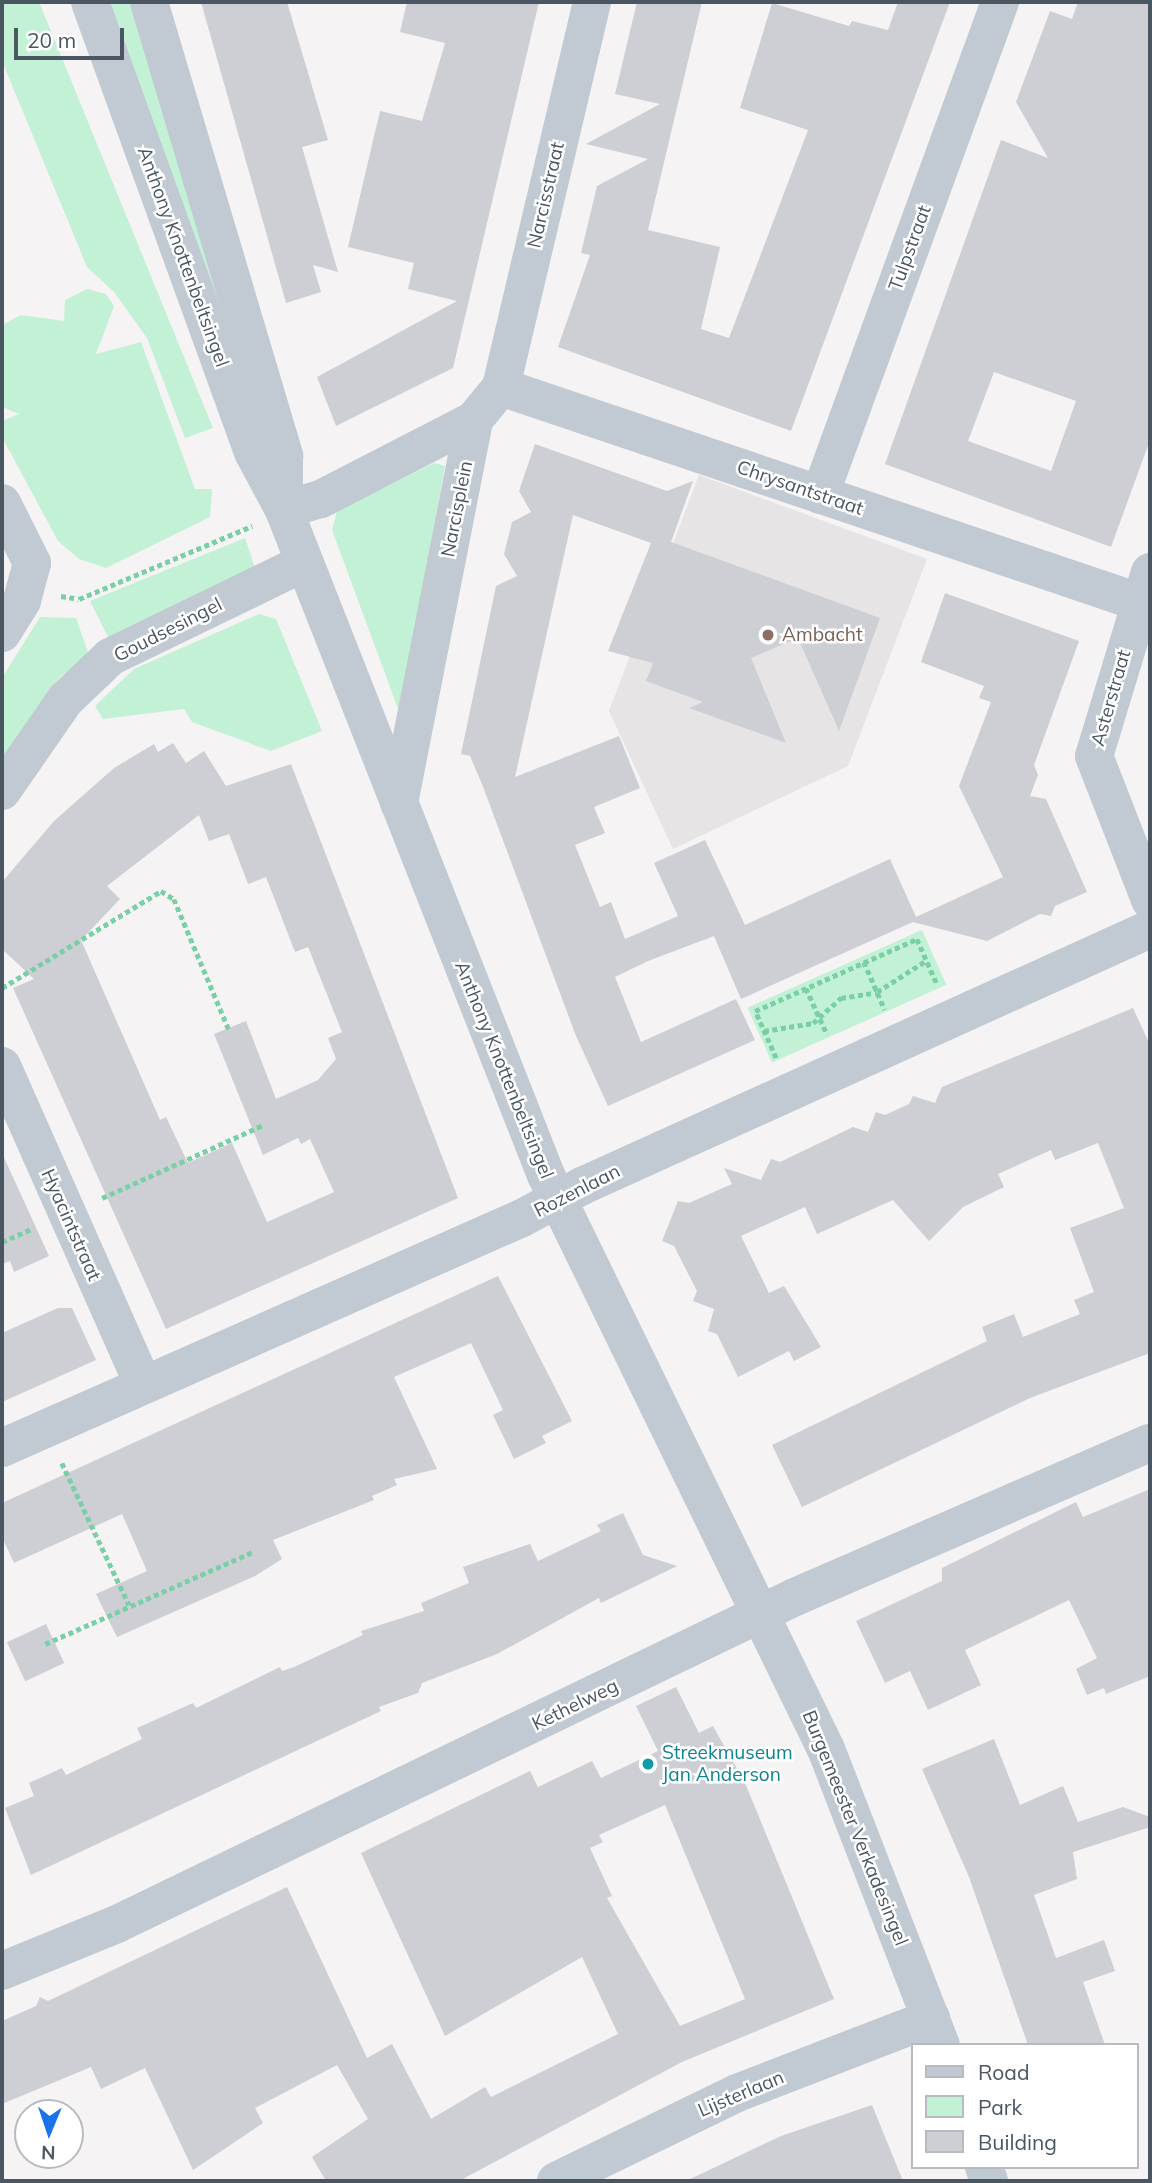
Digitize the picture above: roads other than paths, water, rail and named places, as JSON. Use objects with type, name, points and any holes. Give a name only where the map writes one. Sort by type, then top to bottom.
[{"type":"street","name":"Anthony Knottenbeltsingel","points":[[90,2],[253,452],[284,510],[557,1200],[762,1614]]},
{"type":"street","name":"Anthony Knottenbeltsingel","points":[[149,2],[284,456],[284,510]]},
{"type":"street","name":"Narcisstraat","points":[[501,387],[592,2]]},
{"type":"street","name":"Tulpstraat","points":[[820,495],[1000,2]]},
{"type":"street","points":[[474,420],[501,387]]},
{"type":"street","name":"Chrysantstraat","points":[[501,387],[820,495],[1145,587]]},
{"type":"street","name":"Narcisplein","points":[[284,510],[321,499],[474,420]]},
{"type":"street","name":"Narcisplein","points":[[399,805],[474,420]]},
{"type":"street","points":[[2,502],[33,563],[31,575],[2,633]]},
{"type":"street","name":"Goudsesingel","points":[[2,791],[65,700],[110,657],[304,563]]},
{"type":"street","name":"Asterstraat","points":[[1145,587],[1094,756],[1150,900]]},
{"type":"street","name":"Rozenlaan","points":[[2,1448],[522,1219],[557,1200],[1150,929]]},
{"type":"street","name":"Hyacintstraat","points":[[2,1066],[143,1384]]},
{"type":"street","name":"Kethelweg","points":[[2,1971],[117,1924],[762,1614],[1150,1443]]},
{"type":"street","name":"Burgemeester Verkadesingel","points":[[762,1614],[826,1749],[936,2032]]},
{"type":"street","name":"Lijsterlaan","points":[[556,2181],[737,2093],[936,2032]]},
{"type":"place","name":"Ambacht","points":[[768,635]]},
{"type":"place","name":"Streekmuseum Jan Anderson","points":[[648,1764]]}]
